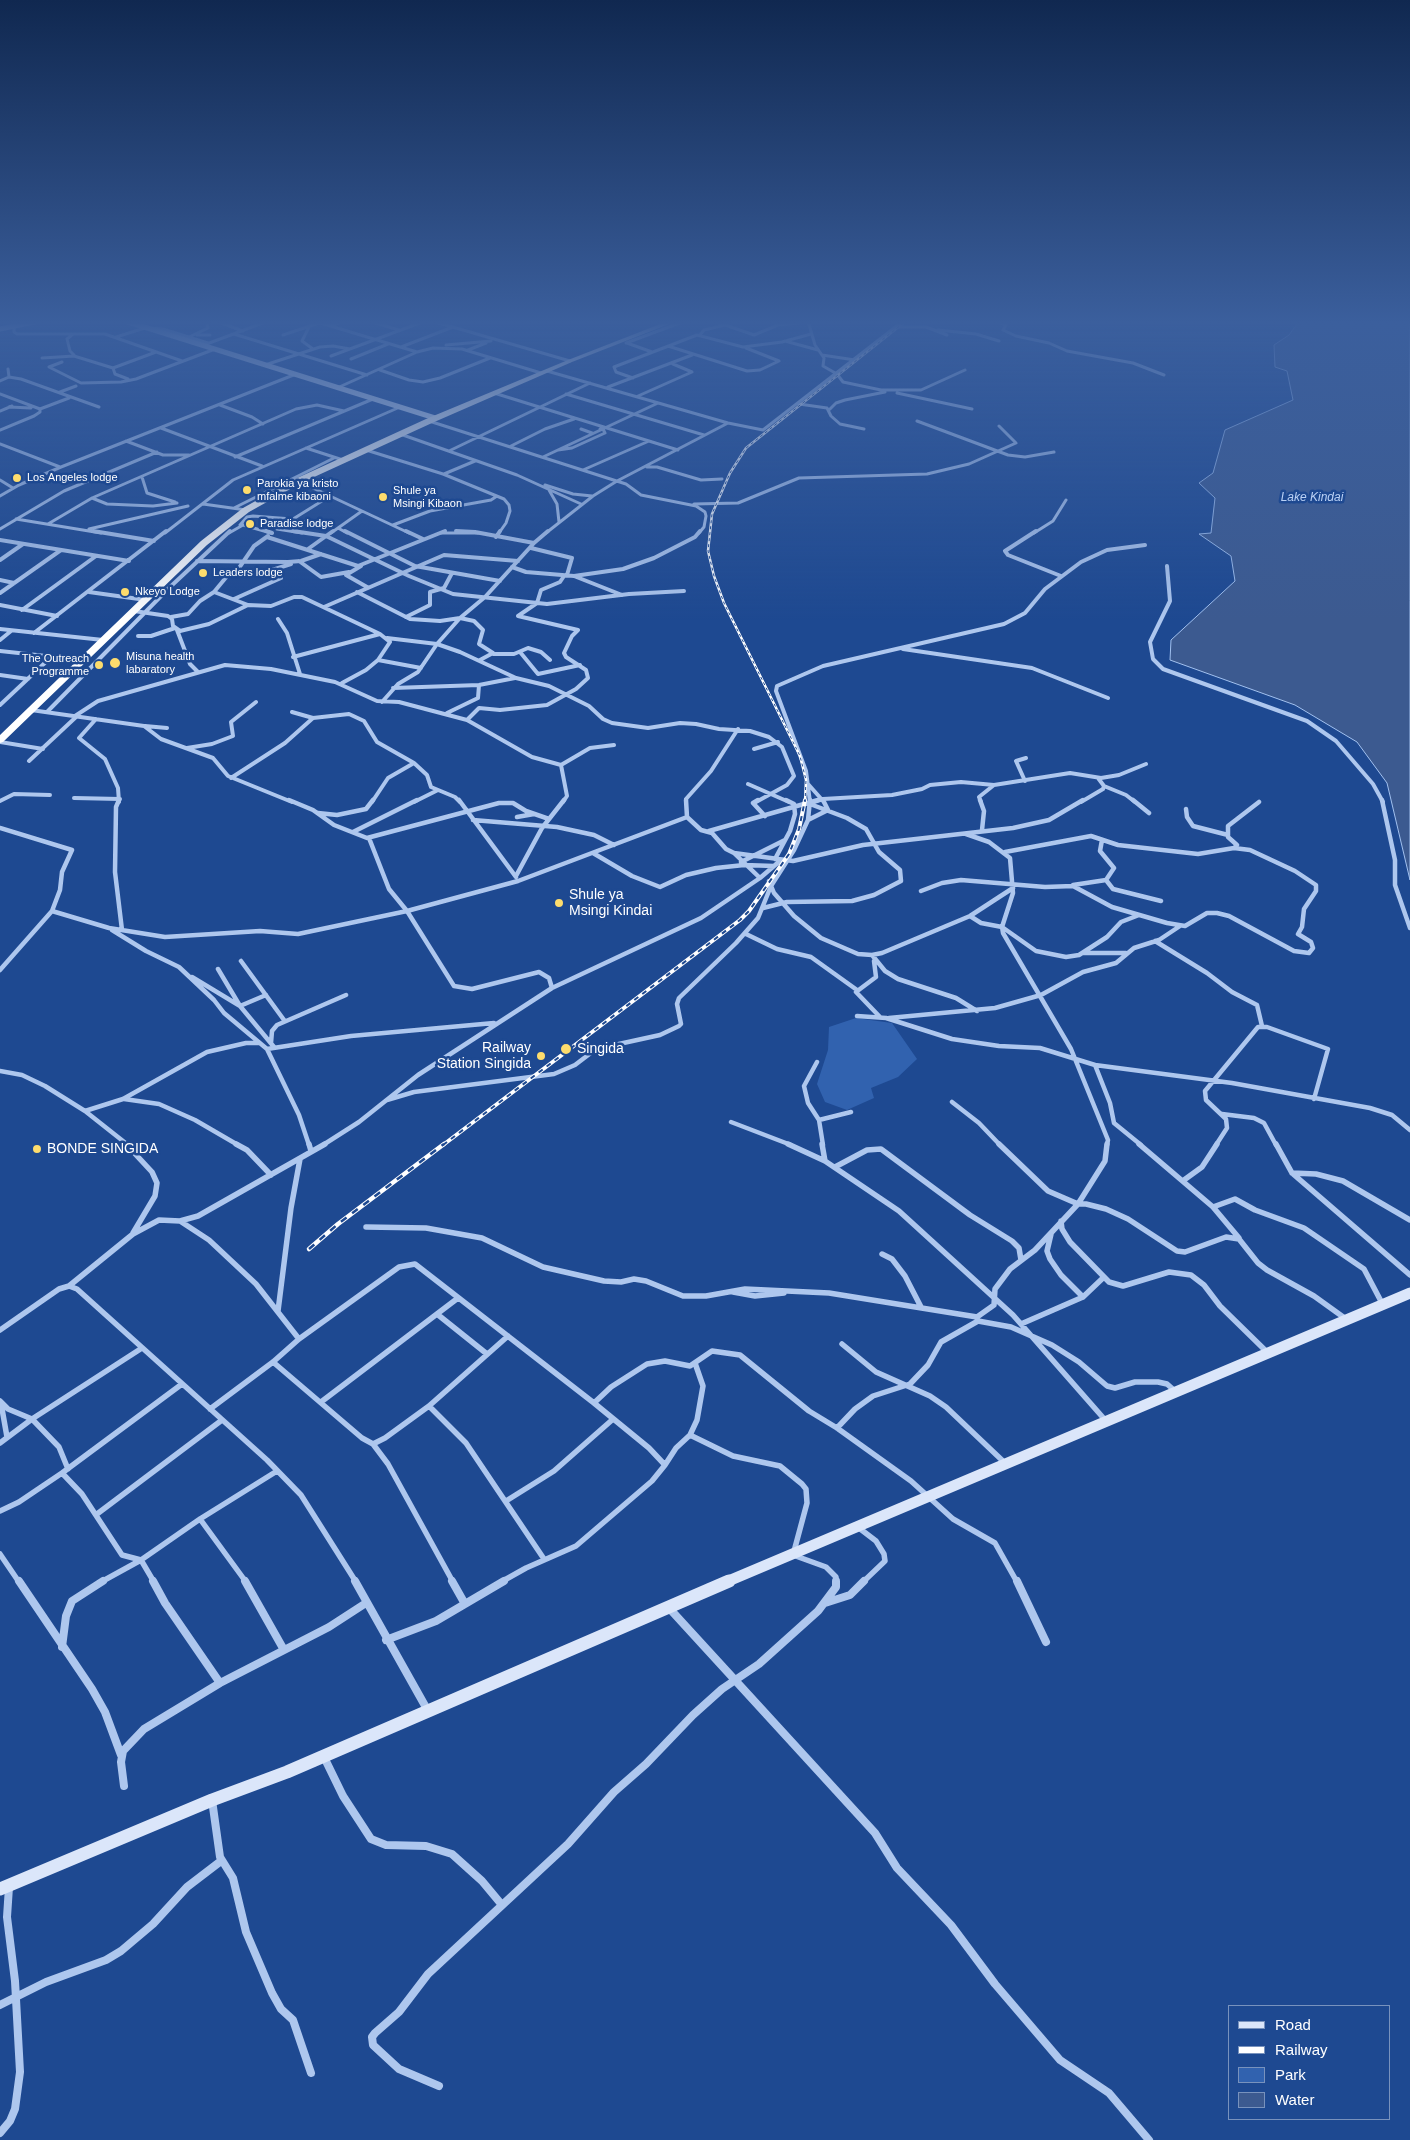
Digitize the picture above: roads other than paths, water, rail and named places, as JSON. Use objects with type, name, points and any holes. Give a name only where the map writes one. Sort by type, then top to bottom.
[{"type":"highway","points":[[0,741],[204,543],[246,510],[298,481],[430,421]]},
{"type":"main road","points":[[4,1887],[212,1800],[324,1756],[668,1607],[1410,1293]]},
{"type":"street","points":[[0,430],[22,421]]},
{"type":"street","points":[[0,496],[13,488],[61,467],[179,421]]},
{"type":"street","points":[[258,421],[263,424]]},
{"type":"street","points":[[48,524],[92,498],[208,446],[270,421]]},
{"type":"street","points":[[235,457],[321,421]]},
{"type":"street","points":[[34,634],[233,480],[368,421]]},
{"type":"street","points":[[434,421],[632,486],[635,492],[641,495],[691,504],[738,503],[786,482],[800,478],[927,474],[970,464],[1016,442],[999,426]]},
{"type":"street","points":[[449,451],[509,421]]},
{"type":"street","points":[[510,446],[567,421]]},
{"type":"street","points":[[583,421],[678,450]]},
{"type":"street","points":[[543,457],[596,430],[620,421]]},
{"type":"street","points":[[654,421],[704,436]]},
{"type":"street","points":[[721,421],[763,430],[776,421]]},
{"type":"street","points":[[836,421],[840,424],[864,429]]},
{"type":"street","points":[[917,422],[935,426],[996,452],[1026,457],[1054,452]]},
{"type":"street","points":[[382,702],[400,682],[411,678],[421,668],[437,644],[460,618],[485,597],[534,543],[581,504],[617,481],[728,423]]},
{"type":"street","points":[[161,428],[262,466]]},
{"type":"street","points":[[556,450],[572,448],[603,434],[606,432],[604,428]]},
{"type":"street","points":[[581,429],[593,433]]},
{"type":"street","points":[[400,434],[539,484],[573,494]]},
{"type":"street","points":[[126,441],[165,455],[189,455]]},
{"type":"street","points":[[583,470],[628,448],[650,441]]},
{"type":"street","points":[[0,444],[61,467]]},
{"type":"street","points":[[306,448],[343,460]]},
{"type":"street","points":[[365,450],[443,474],[497,496],[508,503],[510,511],[506,523],[496,536]]},
{"type":"street","points":[[1,528],[64,491],[157,452]]},
{"type":"street","points":[[234,508],[334,458]]},
{"type":"street","points":[[443,474],[475,461]]},
{"type":"street","points":[[647,466],[658,467],[703,480],[722,479]]},
{"type":"street","points":[[142,477],[147,493],[197,509]]},
{"type":"street","points":[[0,480],[13,488]]},
{"type":"street","points":[[298,481],[422,539]]},
{"type":"street","points":[[539,484],[581,504]]},
{"type":"street","points":[[549,489],[556,504],[559,522]]},
{"type":"street","points":[[554,492],[593,496]]},
{"type":"street","points":[[134,610],[171,617],[188,614],[236,570],[254,546],[277,529],[330,496]]},
{"type":"street","points":[[393,525],[422,514],[491,500],[497,496]]},
{"type":"street","points":[[92,498],[112,504],[153,506],[177,503]]},
{"type":"street","points":[[1061,576],[1008,555],[1005,551],[1054,521],[1059,509],[1066,500]]},
{"type":"street","points":[[203,504],[246,510]]},
{"type":"street","points":[[467,720],[479,708],[500,710],[547,705],[566,696],[588,678],[588,673],[580,665],[566,657],[564,653],[572,636],[578,630],[518,616],[537,602],[542,590],[575,577],[617,570],[644,562],[695,537],[704,527],[706,516],[700,509],[691,504]]},
{"type":"street","points":[[84,530],[188,506]]},
{"type":"street","points":[[308,549],[362,511]]},
{"type":"street","points":[[47,712],[197,561],[247,517],[328,525]]},
{"type":"street","points":[[16,519],[154,541]]},
{"type":"street","points":[[240,524],[272,533]]},
{"type":"street","points":[[338,528],[415,566],[500,581]]},
{"type":"street","points":[[277,529],[326,536],[453,594],[568,603],[622,595],[684,591]]},
{"type":"street","points":[[197,561],[301,561],[320,577],[349,572],[422,539],[454,530],[534,543]]},
{"type":"street","points":[[267,537],[321,553],[349,564],[364,565]]},
{"type":"street","points":[[0,540],[129,560]]},
{"type":"street","points":[[0,560],[23,544]]},
{"type":"street","points":[[387,1100],[414,1092],[554,1074],[575,1065],[596,1048],[654,1037],[681,1024],[677,1004],[678,998],[746,934],[758,918],[770,884],[787,861],[808,820],[810,804],[804,760],[776,692],[776,686],[823,666],[1010,622],[1033,606],[1045,590],[1061,576],[1102,552],[1145,545]]},
{"type":"street","points":[[531,548],[572,558],[566,575],[560,582]]},
{"type":"street","points":[[0,592],[62,550]]},
{"type":"street","points":[[236,570],[257,572],[272,570],[321,553]]},
{"type":"street","points":[[324,607],[415,566],[450,554],[507,562],[518,561]]},
{"type":"street","points":[[22,610],[96,556]]},
{"type":"street","points":[[507,562],[520,571]]},
{"type":"street","points":[[1167,566],[1170,601],[1150,642],[1153,659],[1163,669],[1307,721],[1342,748],[1373,784],[1384,804],[1395,860],[1395,885],[1410,928]]},
{"type":"street","points":[[234,599],[278,582],[281,578],[272,570]]},
{"type":"street","points":[[507,574],[520,571],[566,575],[622,595]]},
{"type":"street","points":[[349,572],[347,576],[367,587]]},
{"type":"street","points":[[405,617],[426,608],[432,603],[430,592],[442,589],[452,573]]},
{"type":"street","points":[[0,580],[14,583]]},
{"type":"street","points":[[89,592],[146,600]]},
{"type":"street","points":[[214,592],[248,605],[270,606],[299,596],[387,638],[437,644],[480,660],[516,678],[550,686],[566,696],[589,706],[603,719],[612,723],[648,728],[687,723],[720,729],[738,729],[761,734],[778,742],[790,762],[794,776],[791,782],[752,804],[765,816]]},
{"type":"street","points":[[357,592],[405,617],[436,621],[460,618],[470,619],[479,624],[483,633],[480,644],[493,654]]},
{"type":"street","points":[[138,636],[151,636],[176,629],[209,624],[248,605]]},
{"type":"street","points":[[0,606],[56,616]]},
{"type":"street","points":[[171,617],[190,664],[198,672]]},
{"type":"street","points":[[278,619],[287,633],[293,658],[300,674]]},
{"type":"street","points":[[0,629],[103,640]]},
{"type":"street","points":[[0,640],[11,631]]},
{"type":"street","points":[[293,658],[380,634]]},
{"type":"street","points":[[342,683],[366,670],[378,660],[390,645],[387,638]]},
{"type":"street","points":[[480,660],[493,654],[514,654],[526,648],[535,650],[550,660]]},
{"type":"street","points":[[900,648],[1035,668],[1108,698]]},
{"type":"street","points":[[0,651],[49,657],[0,705]]},
{"type":"street","points":[[520,652],[538,674],[580,665]]},
{"type":"street","points":[[378,660],[421,668]]},
{"type":"street","points":[[29,761],[75,716],[98,701],[226,665],[272,669],[342,683],[382,702],[398,702],[446,713],[467,720],[532,756],[561,765],[590,748],[614,745]]},
{"type":"street","points":[[0,675],[28,679]]},
{"type":"street","points":[[394,688],[479,686],[516,678]]},
{"type":"street","points":[[446,713],[478,698],[479,686]]},
{"type":"street","points":[[0,698],[6,699]]},
{"type":"street","points":[[186,748],[212,744],[233,736],[231,722],[256,702]]},
{"type":"street","points":[[31,710],[167,728]]},
{"type":"street","points":[[292,712],[313,718],[336,717],[349,714],[358,716],[364,721],[377,742],[414,763],[427,775],[429,785],[455,797],[518,881]]},
{"type":"street","points":[[231,778],[284,743],[304,728],[313,718]]},
{"type":"street","points":[[96,720],[79,738],[105,759],[115,779],[120,799],[116,807],[115,872],[122,930]]},
{"type":"street","points":[[144,726],[161,738],[213,758],[224,773],[231,778],[318,812],[337,815],[366,809],[382,790],[388,778],[414,763]]},
{"type":"street","points":[[738,729],[711,772],[686,799],[687,817],[701,830],[708,831],[765,816],[794,805],[810,804],[823,799],[892,795],[922,789],[930,785],[961,782],[994,786],[1070,773],[1098,778],[1119,775],[1146,764]]},
{"type":"street","points":[[0,741],[43,748]]},
{"type":"street","points":[[754,749],[778,742]]},
{"type":"street","points":[[1025,781],[1016,761],[1026,758]]},
{"type":"street","points":[[516,876],[544,825],[567,796],[561,765]]},
{"type":"street","points":[[1098,778],[1104,786],[1126,795],[1149,814]]},
{"type":"street","points":[[748,784],[791,801],[794,805],[793,820],[786,840],[774,859]]},
{"type":"street","points":[[808,784],[823,799],[828,810]]},
{"type":"street","points":[[982,830],[984,811],[979,796],[994,786]]},
{"type":"street","points":[[708,831],[716,836],[726,849],[734,853],[787,861],[874,843],[1014,828],[1049,820],[1104,786]]},
{"type":"street","points":[[353,832],[438,790]]},
{"type":"street","points":[[0,801],[14,794],[50,795]]},
{"type":"street","points":[[74,798],[120,799]]},
{"type":"street","points":[[318,812],[331,823],[369,838],[466,810],[508,802],[549,819]]},
{"type":"street","points":[[1228,835],[1229,824],[1259,802]]},
{"type":"street","points":[[763,908],[782,903],[852,901],[899,884],[902,878],[900,870],[883,857],[866,829],[828,810],[810,804]]},
{"type":"street","points":[[521,808],[524,824]]},
{"type":"street","points":[[1186,809],[1187,818],[1194,826],[1228,835],[1236,844],[1234,848]]},
{"type":"street","points":[[808,820],[828,810]]},
{"type":"street","points":[[517,817],[534,814]]},
{"type":"street","points":[[52,911],[109,928],[165,937],[244,932],[298,934],[407,911],[518,881],[687,817]]},
{"type":"street","points":[[473,820],[544,825],[594,835],[614,845]]},
{"type":"street","points":[[0,828],[71,849],[62,872],[60,890],[52,911],[0,970]]},
{"type":"street","points":[[366,1227],[426,1228],[482,1238],[543,1267],[604,1281],[621,1282],[634,1279],[646,1281],[683,1296],[706,1296],[729,1292],[756,1296],[786,1292],[836,1294],[977,1317],[991,1309],[996,1300],[995,1288],[998,1283],[1021,1260],[1035,1250],[1078,1204],[1105,1160],[1108,1140],[1075,1057],[1041,995],[1006,940],[1002,927],[1013,887],[1010,858],[1005,852],[989,842],[966,834]]},
{"type":"street","points":[[886,1018],[911,1014],[977,1011],[1041,995],[1083,972],[1116,963],[1127,953],[1139,946],[1155,941],[1207,913],[1217,912],[1229,916],[1294,951],[1304,953],[1311,951],[1311,942],[1298,934],[1302,927],[1304,909],[1316,891],[1316,885],[1271,859],[1247,849],[1234,848],[1198,854],[1118,845],[1084,836],[1005,852]]},
{"type":"street","points":[[369,838],[373,845],[380,873],[389,889],[407,911],[454,986],[472,990],[539,972],[549,978],[552,988]]},
{"type":"street","points":[[743,864],[754,855],[786,840]]},
{"type":"street","points":[[921,891],[948,882],[961,880],[1013,887],[1073,886],[1106,880],[1114,868],[1100,851],[1102,840]]},
{"type":"street","points":[[593,853],[632,876],[660,887],[704,870],[743,864],[774,866]]},
{"type":"street","points":[[734,853],[743,864],[760,878]]},
{"type":"street","points":[[0,1330],[49,1295],[69,1286],[133,1234],[159,1220],[180,1221],[198,1216],[300,1159],[344,1133],[418,1075],[552,988],[701,918],[760,878],[781,860]]},
{"type":"street","points":[[1106,880],[1113,889],[1161,901]]},
{"type":"street","points":[[770,884],[782,903],[794,916],[821,938],[858,954],[873,958],[898,979],[956,998],[977,1011]]},
{"type":"street","points":[[1073,886],[1112,907],[1180,926]]},
{"type":"street","points":[[873,958],[970,916],[1013,887]]},
{"type":"street","points":[[970,916],[981,923],[1002,927],[1027,946],[1044,954],[1071,957],[1083,953],[1107,937],[1121,922],[1139,915]]},
{"type":"street","points":[[109,928],[146,951],[179,967],[258,1043],[267,1049],[299,1115],[311,1151]]},
{"type":"street","points":[[746,934],[777,949],[811,957],[857,990],[858,994],[880,1017]]},
{"type":"street","points":[[1155,941],[1207,973],[1232,992],[1256,1005],[1262,1026]]},
{"type":"street","points":[[1083,953],[1127,953]]},
{"type":"street","points":[[857,990],[876,977],[873,958]]},
{"type":"street","points":[[241,961],[284,1020]]},
{"type":"street","points":[[218,969],[240,1006],[272,1045]]},
{"type":"street","points":[[187,974],[240,1006]]},
{"type":"street","points":[[240,1006],[266,995]]},
{"type":"street","points":[[272,1045],[273,1028],[284,1020],[346,995]]},
{"type":"street","points":[[857,1016],[886,1018],[952,1039],[999,1046],[1040,1048],[1075,1057],[1095,1065],[1212,1080],[1388,1113],[1410,1130]]},
{"type":"street","points":[[267,1049],[272,1045],[498,1022]]},
{"type":"street","points":[[1184,1180],[1202,1167],[1227,1128],[1226,1119],[1204,1096],[1212,1080],[1255,1029],[1262,1026],[1328,1049],[1314,1100]]},
{"type":"street","points":[[85,1111],[123,1099],[207,1052],[246,1043],[258,1043]]},
{"type":"street","points":[[817,1062],[804,1086],[808,1103],[819,1120],[825,1161]]},
{"type":"street","points":[[1095,1065],[1110,1103],[1114,1123],[1184,1180],[1212,1207],[1258,1263],[1314,1296],[1347,1320]]},
{"type":"street","points":[[0,1071],[22,1075],[38,1082],[85,1111],[132,1148],[152,1172],[157,1183],[155,1196],[133,1234]]},
{"type":"street","points":[[123,1099],[159,1104],[195,1120],[247,1150],[271,1175]]},
{"type":"street","points":[[952,1102],[979,1123],[1011,1158],[1048,1191],[1078,1204],[1095,1206],[1128,1219],[1178,1251],[1185,1252],[1226,1237],[1239,1239]]},
{"type":"street","points":[[819,1120],[851,1112]]},
{"type":"street","points":[[1222,1114],[1254,1118],[1264,1123],[1292,1173],[1410,1275]]},
{"type":"street","points":[[731,1122],[825,1161],[899,1211],[1021,1324],[1106,1422]]},
{"type":"street","points":[[835,1167],[867,1150],[881,1149],[970,1215],[1012,1241],[1019,1248],[1021,1260]]},
{"type":"street","points":[[278,1311],[291,1208],[300,1159]]},
{"type":"street","points":[[1292,1173],[1316,1174],[1343,1181],[1410,1220]]},
{"type":"street","points":[[1212,1207],[1235,1199],[1255,1210],[1304,1228],[1364,1269],[1383,1305]]},
{"type":"street","points":[[180,1221],[226,1254],[260,1288],[299,1339]]},
{"type":"street","points":[[1061,1221],[1062,1229],[1070,1242],[1104,1277],[1114,1284],[1123,1286],[1168,1272],[1191,1275],[1204,1285],[1220,1306],[1268,1353]]},
{"type":"street","points":[[1052,1230],[1047,1251],[1050,1259],[1061,1275],[1083,1297]]},
{"type":"street","points":[[882,1254],[896,1262],[912,1286],[921,1307]]},
{"type":"street","points":[[210,1409],[273,1362],[299,1339],[399,1267],[406,1264],[418,1265],[594,1403],[612,1420],[649,1448],[665,1465]]},
{"type":"street","points":[[1021,1324],[1083,1297],[1104,1277]]},
{"type":"street","points":[[69,1286],[77,1289],[222,1420],[301,1495],[316,1515],[428,1712]]},
{"type":"street","points":[[321,1402],[458,1298]]},
{"type":"street","points":[[436,1314],[487,1354]]},
{"type":"street","points":[[837,1428],[873,1396],[906,1387],[928,1365],[940,1342],[978,1321],[997,1323],[1032,1336],[1066,1352],[1107,1386],[1115,1388],[1135,1382],[1158,1382],[1167,1384],[1176,1392]]},
{"type":"street","points":[[373,1444],[385,1438],[429,1406],[508,1336]]},
{"type":"street","points":[[842,1344],[876,1372],[906,1387],[930,1396],[946,1406],[1007,1465]]},
{"type":"street","points":[[0,1443],[32,1419],[142,1348]]},
{"type":"street","points":[[594,1403],[611,1386],[647,1364],[665,1361],[685,1366],[695,1363],[712,1351],[731,1352],[740,1356],[809,1411],[837,1428],[906,1477],[958,1523],[995,1543],[1046,1642]]},
{"type":"street","points":[[273,1362],[362,1438],[373,1444],[388,1464],[466,1604]]},
{"type":"street","points":[[386,1640],[412,1632],[466,1604],[544,1559],[576,1546],[652,1481],[676,1448],[690,1436],[697,1420],[703,1397],[701,1375],[695,1363]]},
{"type":"street","points":[[0,1510],[19,1502],[65,1471],[182,1384]]},
{"type":"street","points":[[1,1402],[18,1415],[32,1419],[59,1448],[65,1471],[97,1514],[122,1555],[128,1559],[141,1560]]},
{"type":"street","points":[[1,1402],[7,1437]]},
{"type":"street","points":[[429,1406],[462,1439],[544,1559]]},
{"type":"street","points":[[97,1514],[222,1420]]},
{"type":"street","points":[[506,1501],[554,1471],[612,1420]]},
{"type":"street","points":[[439,2086],[399,2069],[373,2045],[372,2037],[399,2012],[428,1974],[568,1844],[614,1792],[646,1764],[693,1715],[733,1681],[759,1664],[825,1604],[836,1586],[836,1577],[826,1567],[793,1555],[807,1503],[806,1489],[802,1484],[780,1466],[733,1456],[690,1436]]},
{"type":"street","points":[[62,1647],[66,1616],[72,1601],[141,1560],[200,1519],[277,1471]]},
{"type":"street","points":[[200,1519],[246,1583],[284,1650]]},
{"type":"street","points":[[825,1604],[850,1595],[885,1561],[884,1554],[876,1541],[858,1527]]},
{"type":"street","points":[[0,1554],[105,1712],[121,1755],[124,1786]]},
{"type":"street","points":[[141,1560],[165,1603],[220,1683]]},
{"type":"street","points":[[121,1755],[126,1746],[144,1729],[220,1683],[329,1627],[366,1603]]},
{"type":"street","points":[[668,1607],[733,1681],[875,1832],[897,1868],[951,1925],[995,1984],[1060,2060],[1116,2099],[1148,2140]]},
{"type":"street","points":[[324,1756],[338,1788],[371,1839],[386,1845],[426,1846],[452,1854],[482,1881],[502,1905]]},
{"type":"street","points":[[212,1800],[221,1860],[233,1878],[246,1932],[281,2009],[293,2020],[311,2074]]},
{"type":"street","points":[[0,2005],[71,1972],[106,1960],[120,1951],[153,1924],[187,1887],[221,1860]]},
{"type":"street","points":[[0,2133],[10,2122],[16,2108],[20,2072],[4,1887]]},
{"type":"water","name":"Lake Kindai","points":[[1246,421],[1410,421],[1410,880],[1387,783],[1357,742],[1295,705],[1170,660],[1171,640],[1235,581],[1231,556],[1199,534],[1211,533],[1215,498],[1199,483],[1213,473],[1225,430]]},
{"type":"railway","points":[[780,421],[746,448],[730,473],[712,514],[708,551],[714,576],[724,603],[800,756],[806,780],[805,802]]},
{"type":"railway","points":[[443,1145],[740,920],[749,911],[789,854],[799,829],[805,800]]},
{"type":"railway","points":[[309,1249],[338,1224],[444,1144]]},
{"type":"place","name":"Los Angeles lodge","points":[[17,478]]},
{"type":"place","name":"Parokia ya kristo mfalme kibaoni","points":[[247,490]]},
{"type":"place","name":"Shule ya Msingi Kibaon","points":[[383,497]]},
{"type":"place","name":"Paradise lodge","points":[[250,524]]},
{"type":"place","name":"Leaders lodge","points":[[203,573]]},
{"type":"place","name":"Nkeyo Lodge","points":[[125,592]]},
{"type":"place","name":"Misuna health labaratory","points":[[115,663]]},
{"type":"place","name":"The Outreach Programme","points":[[99,665]]},
{"type":"place","name":"Shule ya Msingi Kindai","points":[[559,903]]},
{"type":"place","name":"Singida","points":[[566,1049]]},
{"type":"place","name":"Railway Station Singida","points":[[541,1056]]},
{"type":"place","name":"BONDE SINGIDA","points":[[37,1149]]}]
